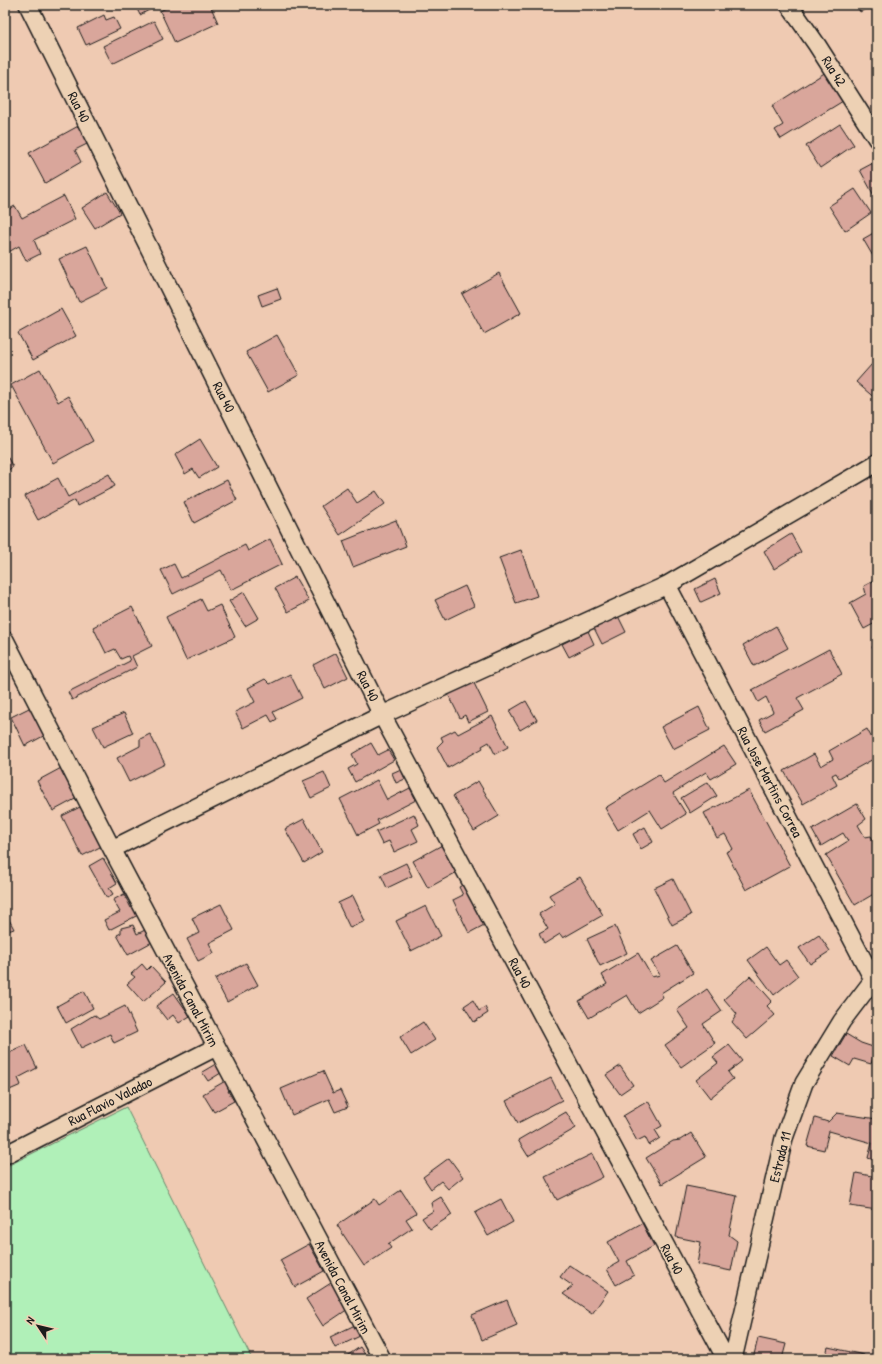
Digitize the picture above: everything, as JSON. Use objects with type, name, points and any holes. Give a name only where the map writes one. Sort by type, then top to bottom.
[{"type":"street","name":"Rua 40","points":[[28,5],[382,715],[726,1359]]},
{"type":"street","name":"Rua 42","points":[[789,5],[817,45],[877,139]]},
{"type":"street","points":[[112,849],[382,715],[666,585],[877,463]]},
{"type":"street","name":"Rua Jose Martins Correa","points":[[666,585],[875,977]]},
{"type":"street","name":"Avenida Canal Mirim","points":[[5,640],[112,849],[382,1359]]},
{"type":"street","name":"Estrada 11","points":[[733,1359],[784,1138],[804,1083],[842,1021],[875,977]]},
{"type":"street","name":"Rua Flavio Valadao","points":[[5,1155],[216,1047]]},
{"type":"green space","points":[[126,1107],[252,1359],[5,1359],[5,1167]]},
{"type":"building","points":[[135,5],[158,5],[140,15]]},
{"type":"building","points":[[172,5],[210,5],[218,23],[175,43],[160,11]]},
{"type":"building","points":[[857,5],[873,5],[860,12]]},
{"type":"building","points":[[104,15],[106,20],[114,17],[120,29],[86,45],[78,28]]},
{"type":"building","points":[[154,21],[163,39],[112,64],[103,46]]},
{"type":"building","points":[[826,72],[843,101],[781,139],[775,130],[783,125],[772,106]]},
{"type":"building","points":[[82,124],[91,142],[75,150],[81,162],[45,183],[29,153]]},
{"type":"building","points":[[840,124],[854,145],[820,168],[806,146]]},
{"type":"building","points":[[877,161],[877,201],[860,170]]},
{"type":"building","points":[[855,189],[871,213],[845,231],[829,206]]},
{"type":"building","points":[[107,192],[120,213],[95,228],[82,208]]},
{"type":"building","points":[[64,196],[75,219],[34,240],[40,254],[26,261],[19,246],[5,254],[5,211],[15,206],[22,218]]},
{"type":"building","points":[[877,231],[877,263],[863,239]]},
{"type":"building","points":[[87,246],[107,288],[79,302],[59,259]]},
{"type":"building","points":[[499,273],[521,313],[484,334],[462,294]]},
{"type":"building","points":[[277,288],[281,299],[262,306],[258,295]]},
{"type":"building","points":[[61,309],[76,336],[33,360],[18,333]]},
{"type":"building","points":[[277,335],[299,375],[268,392],[246,352]]},
{"type":"building","points":[[872,364],[877,368],[877,400],[856,382]]},
{"type":"building","points":[[40,369],[58,402],[68,396],[93,441],[53,463],[11,385]]},
{"type":"building","points":[[200,439],[217,467],[199,478],[193,469],[185,474],[175,455]]},
{"type":"building","points":[[5,453],[13,467],[5,472]]},
{"type":"building","points":[[109,474],[115,486],[77,506],[75,500],[38,520],[25,496],[58,478],[68,497]]},
{"type":"building","points":[[227,480],[237,500],[194,523],[184,502]]},
{"type":"building","points":[[347,488],[357,503],[376,491],[385,504],[340,535],[321,506]]},
{"type":"building","points":[[396,520],[406,546],[353,567],[343,541]]},
{"type":"building","points":[[791,534],[801,552],[774,569],[764,551]]},
{"type":"building","points":[[270,539],[282,564],[231,590],[221,570],[173,594],[161,570],[174,564],[181,578],[245,545],[248,551]]},
{"type":"building","points":[[521,550],[537,596],[516,603],[499,558]]},
{"type":"building","points":[[295,577],[309,601],[288,612],[275,588]]},
{"type":"building","points":[[715,579],[721,593],[701,602],[695,589]]},
{"type":"building","points":[[877,579],[877,622],[864,629],[850,603],[866,594],[864,586]]},
{"type":"building","points":[[465,586],[474,606],[445,620],[435,600]]},
{"type":"building","points":[[244,592],[259,618],[245,626],[229,601]]},
{"type":"building","points":[[201,599],[207,611],[220,605],[235,637],[186,660],[166,617]]},
{"type":"building","points":[[132,607],[152,646],[132,656],[137,667],[72,700],[68,692],[130,661],[128,656],[121,659],[115,649],[106,653],[93,627]]},
{"type":"building","points":[[617,614],[626,632],[602,644],[593,626]]},
{"type":"building","points":[[776,626],[788,648],[754,666],[743,645]]},
{"type":"building","points":[[588,631],[594,644],[569,657],[562,644]]},
{"type":"building","points":[[877,643],[877,655],[872,647]]},
{"type":"building","points":[[829,649],[842,674],[797,698],[804,710],[765,731],[759,720],[773,712],[766,697],[758,702],[752,690]]},
{"type":"building","points":[[336,653],[348,677],[325,689],[313,665]]},
{"type":"building","points":[[290,674],[302,698],[273,712],[277,719],[272,722],[268,715],[243,728],[235,712],[255,702],[248,688],[265,679],[270,684]]},
{"type":"building","points":[[471,677],[488,712],[468,722],[465,715],[460,718],[446,690]]},
{"type":"building","points":[[526,701],[537,720],[520,730],[509,711]]},
{"type":"building","points":[[33,706],[47,734],[25,746],[11,717]]},
{"type":"building","points":[[699,707],[710,730],[673,749],[661,727]]},
{"type":"building","points":[[124,713],[133,733],[103,747],[93,727]]},
{"type":"building","points":[[492,716],[508,747],[495,754],[489,742],[482,746],[483,748],[448,768],[437,747],[443,741],[441,737],[455,730],[458,734]]},
{"type":"building","points":[[867,729],[877,748],[877,757],[839,778],[836,773],[832,775],[837,785],[803,804],[784,771],[814,754],[821,766],[833,759],[829,751]]},
{"type":"building","points":[[150,734],[165,764],[129,782],[117,758],[140,746],[140,739]]},
{"type":"building","points":[[371,743],[378,755],[388,750],[394,760],[355,782],[348,769],[357,764],[352,754]]},
{"type":"building","points":[[724,746],[736,764],[711,779],[706,772],[673,793],[686,814],[662,829],[650,810],[618,830],[605,808],[659,775],[664,783]]},
{"type":"building","points":[[63,767],[79,797],[53,811],[37,781]]},
{"type":"building","points":[[401,769],[405,779],[396,783],[392,773]]},
{"type":"building","points":[[324,772],[331,788],[311,798],[303,781]]},
{"type":"building","points":[[377,780],[387,800],[410,788],[416,800],[377,820],[379,824],[358,835],[340,799]]},
{"type":"building","points":[[478,781],[499,816],[474,831],[453,796]]},
{"type":"building","points":[[708,782],[717,796],[690,813],[681,798]]},
{"type":"building","points":[[749,790],[790,866],[746,890],[726,852],[733,849],[725,834],[717,838],[704,813]]},
{"type":"building","points":[[857,804],[866,819],[858,825],[865,837],[871,836],[877,847],[877,892],[855,905],[826,855],[848,841],[843,833],[821,846],[812,830]]},
{"type":"building","points":[[82,806],[102,846],[82,856],[62,816]]},
{"type":"building","points":[[414,814],[419,825],[412,829],[418,841],[394,852],[389,841],[382,844],[376,832]]},
{"type":"building","points":[[304,819],[322,852],[304,863],[285,829]]},
{"type":"building","points":[[645,827],[653,842],[641,849],[633,834]]},
{"type":"building","points":[[444,844],[459,871],[428,888],[413,861]]},
{"type":"building","points":[[103,858],[117,883],[109,888],[113,894],[107,898],[89,866]]},
{"type":"building","points":[[406,863],[412,876],[387,888],[381,875]]},
{"type":"building","points":[[580,877],[603,915],[563,938],[560,934],[544,944],[539,934],[548,929],[539,914],[555,904],[549,895]]},
{"type":"building","points":[[673,879],[691,915],[672,925],[654,888]]},
{"type":"building","points":[[466,883],[486,924],[469,933],[453,900],[463,895],[459,887]]},
{"type":"building","points":[[124,894],[131,908],[136,906],[140,914],[109,930],[104,920],[120,912],[113,900]]},
{"type":"building","points":[[353,896],[365,921],[350,928],[338,903]]},
{"type":"building","points":[[221,904],[234,930],[209,943],[214,953],[198,961],[187,939],[199,933],[192,918]]},
{"type":"building","points":[[426,906],[441,936],[411,951],[396,921]]},
{"type":"building","points":[[5,912],[14,929],[5,932]]},
{"type":"building","points":[[133,925],[137,934],[145,930],[152,942],[128,955],[117,935],[121,933],[121,928]]},
{"type":"building","points":[[615,926],[627,953],[600,966],[587,939]]},
{"type":"building","points":[[819,935],[830,951],[810,964],[799,948]]},
{"type":"building","points":[[677,946],[693,973],[661,993],[663,997],[638,1013],[627,995],[589,1018],[579,1001],[607,984],[602,975],[638,953],[652,977],[660,975],[651,961]]},
{"type":"building","points":[[766,947],[779,965],[786,960],[798,976],[774,995],[748,960]]},
{"type":"building","points":[[246,963],[258,985],[227,1002],[215,979]]},
{"type":"building","points":[[142,964],[147,970],[151,966],[166,982],[143,1002],[127,984],[135,977],[131,974]]},
{"type":"building","points":[[750,976],[772,1001],[767,1006],[775,1015],[747,1039],[732,1022],[737,1014],[724,999]]},
{"type":"building","points":[[707,989],[722,1011],[703,1024],[715,1043],[681,1067],[665,1045],[689,1028],[677,1010]]},
{"type":"building","points":[[84,991],[93,1008],[66,1023],[57,1006]]},
{"type":"building","points":[[174,993],[190,1016],[179,1023],[173,1015],[167,1020],[156,1006]]},
{"type":"building","points":[[473,1000],[479,1011],[485,1007],[488,1013],[474,1022],[464,1006]]},
{"type":"building","points":[[125,1006],[137,1032],[114,1043],[110,1034],[81,1048],[71,1029],[94,1015],[99,1019]]},
{"type":"building","points":[[423,1022],[435,1040],[411,1055],[400,1037]]},
{"type":"building","points":[[846,1034],[861,1043],[876,1048],[871,1064],[854,1059],[850,1066],[833,1056]]},
{"type":"building","points":[[26,1045],[37,1068],[18,1078],[21,1085],[5,1092],[5,1055]]},
{"type":"building","points":[[729,1045],[742,1061],[728,1072],[733,1079],[710,1098],[696,1080],[718,1063],[713,1057]]},
{"type":"building","points":[[219,1062],[224,1071],[208,1081],[202,1072]]},
{"type":"building","points":[[620,1066],[633,1085],[620,1094],[606,1075]]},
{"type":"building","points":[[323,1071],[333,1093],[340,1090],[348,1107],[335,1112],[329,1099],[292,1115],[281,1089]]},
{"type":"building","points":[[551,1078],[562,1100],[518,1123],[506,1101]]},
{"type":"building","points":[[227,1080],[232,1088],[228,1091],[234,1101],[214,1112],[203,1094]]},
{"type":"building","points":[[648,1101],[662,1126],[655,1130],[660,1138],[649,1145],[645,1137],[637,1141],[623,1116]]},
{"type":"building","points":[[566,1112],[576,1128],[528,1156],[518,1140]]},
{"type":"building","points":[[837,1113],[877,1119],[877,1161],[868,1158],[872,1143],[829,1131],[824,1150],[807,1146],[815,1118],[828,1122]]},
{"type":"building","points":[[691,1133],[706,1157],[662,1184],[646,1158],[673,1141],[680,1140]]},
{"type":"building","points":[[592,1154],[603,1177],[557,1200],[545,1177]]},
{"type":"building","points":[[449,1158],[463,1177],[448,1189],[441,1181],[431,1189],[423,1177]]},
{"type":"building","points":[[856,1173],[877,1177],[877,1210],[850,1206]]},
{"type":"building","points":[[686,1186],[737,1196],[729,1235],[737,1241],[731,1271],[697,1264],[701,1242],[676,1237]]},
{"type":"building","points":[[401,1190],[416,1213],[406,1219],[412,1228],[388,1244],[391,1248],[364,1266],[337,1225],[375,1199],[379,1205]]},
{"type":"building","points":[[441,1197],[452,1215],[430,1229],[422,1218],[433,1211],[431,1203]]},
{"type":"building","points":[[501,1199],[513,1222],[488,1236],[475,1213]]},
{"type":"building","points":[[642,1223],[654,1246],[627,1261],[634,1275],[616,1285],[607,1269],[619,1262],[608,1242]]},
{"type":"building","points":[[309,1244],[324,1271],[295,1287],[280,1260]]},
{"type":"building","points":[[569,1265],[608,1291],[592,1314],[563,1294],[573,1286],[560,1277]]},
{"type":"building","points":[[331,1283],[348,1309],[323,1326],[306,1299]]},
{"type":"building","points":[[507,1300],[517,1325],[482,1340],[472,1315]]},
{"type":"building","points":[[355,1325],[360,1336],[335,1348],[330,1337]]},
{"type":"building","points":[[758,1338],[786,1344],[782,1359],[753,1359]]},
{"type":"building","points":[[360,1347],[368,1359],[342,1359]]},
{"type":"building","points":[[828,1347],[864,1355],[864,1359],[825,1359]]}]
